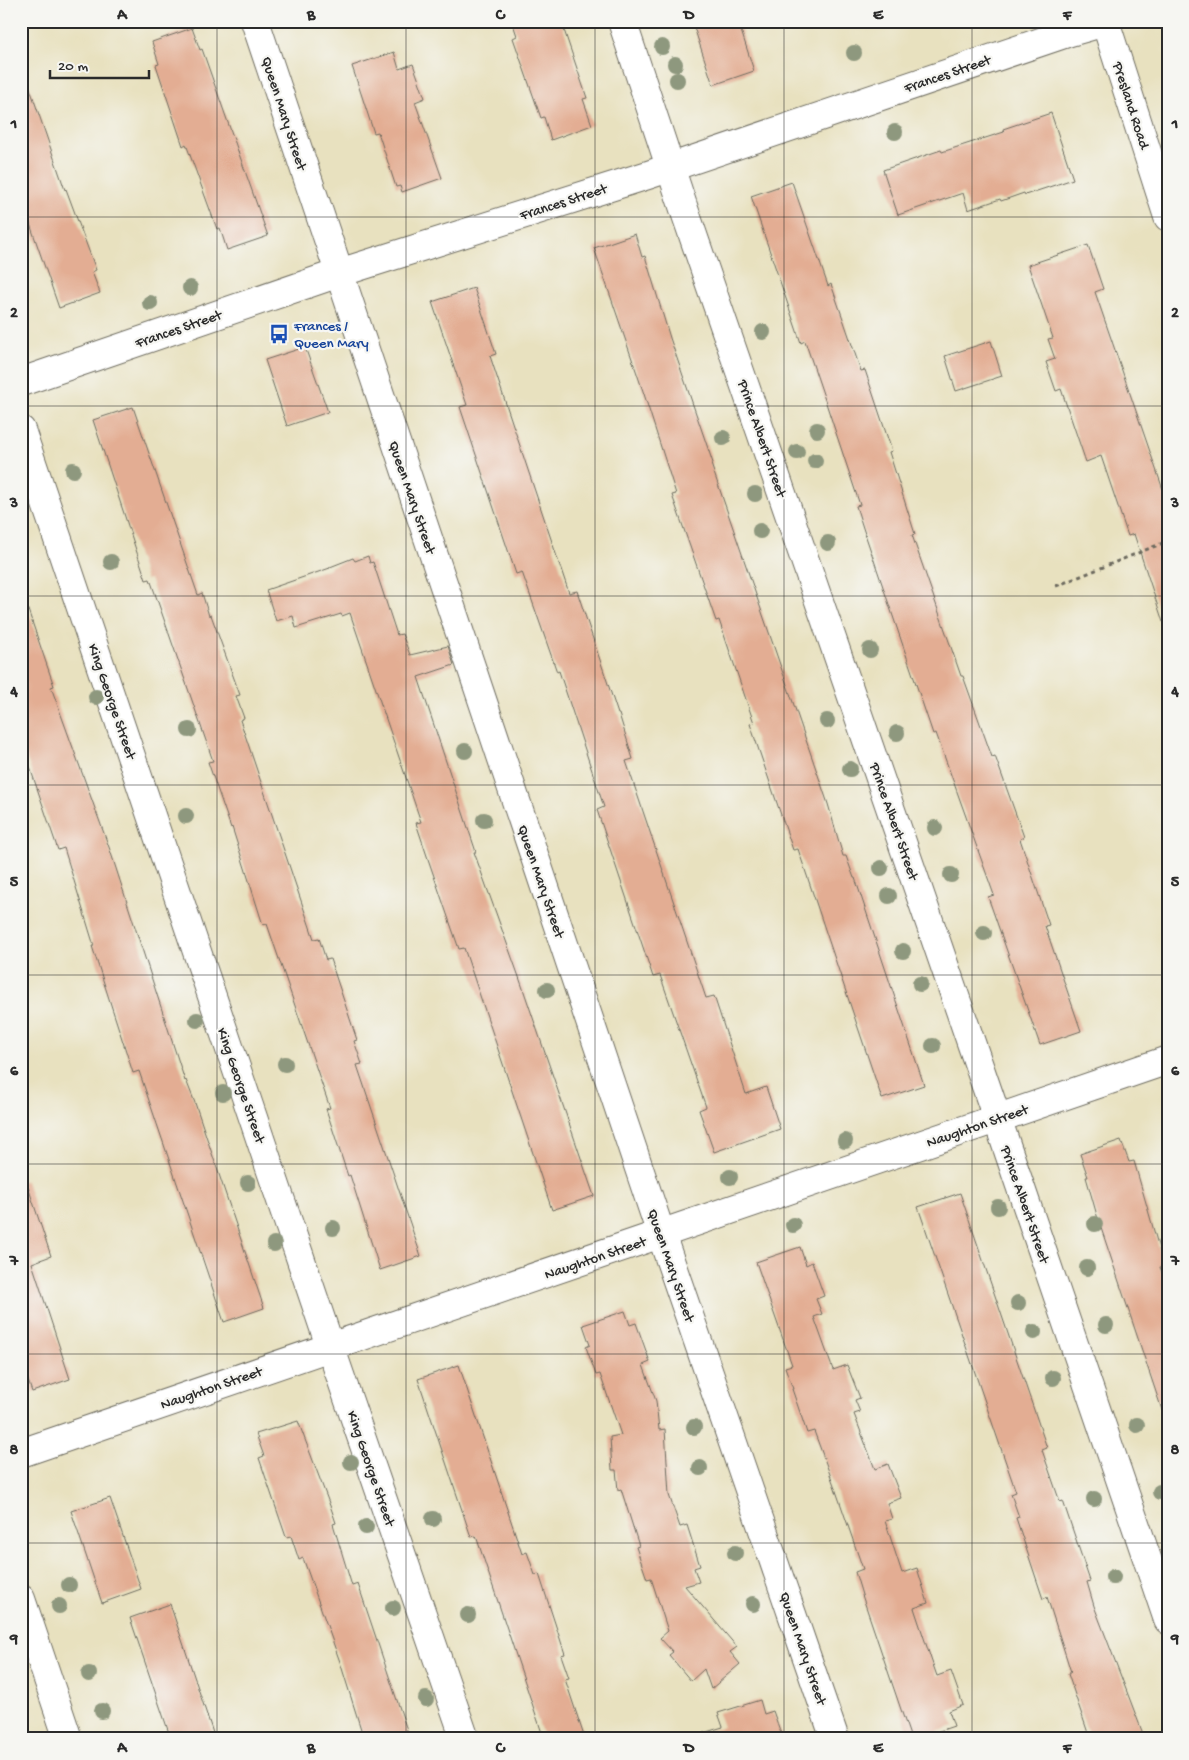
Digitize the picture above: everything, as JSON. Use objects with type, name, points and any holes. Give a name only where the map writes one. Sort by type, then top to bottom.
[{"type":"street","name":"Queen Mary Street","points":[[255,21],[661,1234],[835,1739]]},
{"type":"street","name":"Prince Albert Street","points":[[622,21],[670,167],[1168,1620]]},
{"type":"street","name":"Frances Street","points":[[21,382],[339,273],[670,167],[1061,35],[1105,22]]},
{"type":"street","name":"Presland Road","points":[[1105,22],[1168,217]]},
{"type":"street","name":"King George Street","points":[[21,430],[330,1346],[465,1739]]},
{"type":"street","name":"Naughton Street","points":[[21,1453],[1168,1060]]},
{"type":"street","points":[[21,1599],[68,1739]]},
{"type":"path","points":[[1056,586],[1168,541]]},
{"type":"building","points":[[512,21],[561,21],[587,98],[583,99],[592,125],[551,140],[544,117],[541,118],[513,38],[517,36]]},
{"type":"building","points":[[692,21],[738,21],[754,71],[713,85]]},
{"type":"building","points":[[192,28],[200,50],[202,49],[268,236],[227,250],[220,228],[217,229],[186,144],[183,146],[156,65],[159,64],[152,42]]},
{"type":"building","points":[[394,52],[399,69],[413,64],[425,98],[415,102],[442,178],[402,192],[400,186],[396,187],[378,132],[374,133],[352,66]]},
{"type":"building","points":[[26,77],[65,190],[96,270],[92,272],[100,293],[59,308],[21,198],[21,78]]},
{"type":"building","points":[[1051,113],[1073,179],[1025,195],[1024,193],[1001,201],[1000,199],[968,210],[963,193],[898,215],[883,170],[941,150],[942,152],[1004,132],[1003,129]]},
{"type":"building","points":[[792,182],[828,286],[831,284],[861,371],[865,370],[892,451],[889,452],[915,534],[912,535],[961,676],[963,676],[992,757],[995,756],[1024,837],[1020,839],[1049,925],[1045,926],[1081,1031],[1040,1045],[988,897],[994,895],[936,733],[933,734],[863,528],[856,506],[860,505],[823,394],[805,341],[801,343],[751,196]]},
{"type":"building","points":[[635,234],[642,257],[645,256],[670,338],[713,463],[711,464],[828,804],[843,856],[846,856],[855,878],[924,1085],[882,1099],[798,849],[793,850],[750,724],[754,723],[719,620],[716,621],[672,495],[676,494],[594,248]]},
{"type":"building","points":[[1088,245],[1103,289],[1095,292],[1168,504],[1168,621],[1163,622],[1134,534],[1128,536],[1101,456],[1086,462],[1061,389],[1056,391],[1046,362],[1055,359],[1048,339],[1053,338],[1028,265]]},
{"type":"building","points":[[474,288],[496,354],[490,356],[569,593],[577,591],[619,714],[633,759],[626,761],[706,998],[714,996],[746,1094],[766,1087],[780,1129],[714,1152],[699,1110],[706,1107],[660,975],[653,977],[597,810],[604,807],[559,671],[557,672],[522,572],[516,574],[460,407],[467,405],[432,302]]},
{"type":"building","points":[[991,341],[1002,376],[956,391],[945,356]]},
{"type":"building","points":[[305,347],[328,412],[287,426],[265,360]]},
{"type":"building","points":[[133,407],[198,595],[202,593],[240,695],[236,696],[244,718],[240,720],[314,939],[319,938],[326,960],[330,959],[357,1040],[354,1041],[362,1064],[357,1065],[421,1256],[380,1270],[350,1175],[348,1176],[326,1109],[330,1108],[267,924],[263,925],[232,827],[208,762],[213,761],[150,579],[146,580],[93,420]]},
{"type":"building","points":[[368,556],[370,563],[373,562],[397,635],[402,634],[410,655],[448,646],[454,665],[418,677],[476,852],[474,852],[594,1196],[552,1210],[464,948],[459,949],[427,856],[416,823],[421,822],[350,613],[296,628],[293,616],[276,621],[266,590],[353,558],[355,561]]},
{"type":"building","points":[[26,604],[54,686],[51,687],[110,850],[185,1081],[195,1103],[264,1308],[224,1322],[139,1071],[133,1073],[92,946],[94,946],[64,848],[58,850],[21,741],[21,605]]},
{"type":"building","points":[[1121,1140],[1129,1162],[1134,1161],[1164,1266],[1160,1267],[1168,1289],[1168,1412],[1163,1413],[1098,1219],[1086,1177],[1088,1177],[1080,1154]]},
{"type":"building","points":[[21,1181],[26,1181],[51,1256],[32,1263],[70,1379],[32,1392],[21,1360]]},
{"type":"building","points":[[960,1193],[1047,1448],[1042,1450],[1060,1502],[1063,1501],[1090,1581],[1087,1582],[1094,1606],[1145,1739],[1090,1739],[1068,1674],[1071,1672],[1047,1597],[1043,1599],[1016,1518],[1019,1517],[1011,1494],[1016,1492],[918,1207]]},
{"type":"building","points":[[800,1247],[806,1265],[812,1262],[824,1296],[816,1299],[822,1314],[814,1317],[833,1370],[847,1365],[860,1398],[855,1400],[860,1412],[854,1414],[875,1469],[888,1464],[901,1498],[887,1503],[892,1519],[885,1521],[902,1573],[917,1568],[928,1603],[914,1608],[937,1676],[951,1671],[963,1705],[949,1711],[954,1726],[916,1739],[911,1739],[862,1595],[855,1572],[863,1569],[835,1488],[814,1431],[807,1433],[792,1389],[785,1367],[792,1365],[756,1262]]},
{"type":"building","points":[[625,1311],[630,1325],[636,1323],[650,1362],[643,1365],[656,1401],[659,1430],[665,1429],[669,1495],[680,1527],[687,1525],[700,1566],[694,1568],[699,1582],[685,1586],[737,1647],[730,1652],[740,1664],[711,1689],[704,1669],[691,1681],[669,1655],[673,1652],[660,1638],[668,1631],[651,1578],[647,1579],[636,1547],[639,1546],[621,1489],[618,1490],[616,1470],[612,1470],[610,1437],[621,1435],[600,1374],[596,1375],[586,1347],[590,1345],[583,1325]]},
{"type":"building","points":[[459,1365],[522,1554],[527,1552],[535,1575],[539,1574],[565,1654],[561,1655],[569,1678],[565,1679],[585,1739],[544,1739],[476,1536],[471,1537],[418,1379]]},
{"type":"building","points":[[298,1421],[336,1523],[333,1524],[352,1586],[358,1584],[410,1739],[364,1739],[340,1662],[303,1558],[299,1560],[291,1536],[286,1537],[259,1458],[264,1456],[256,1434]]},
{"type":"building","points":[[110,1498],[141,1589],[102,1603],[71,1511]]},
{"type":"building","points":[[170,1604],[215,1739],[171,1739],[130,1618]]},
{"type":"building","points":[[760,1700],[764,1714],[773,1711],[783,1739],[704,1739],[703,1733],[723,1727],[718,1713]]},
{"type":"place","name":"Frances / Queen Mary","points":[[279,334]]}]
